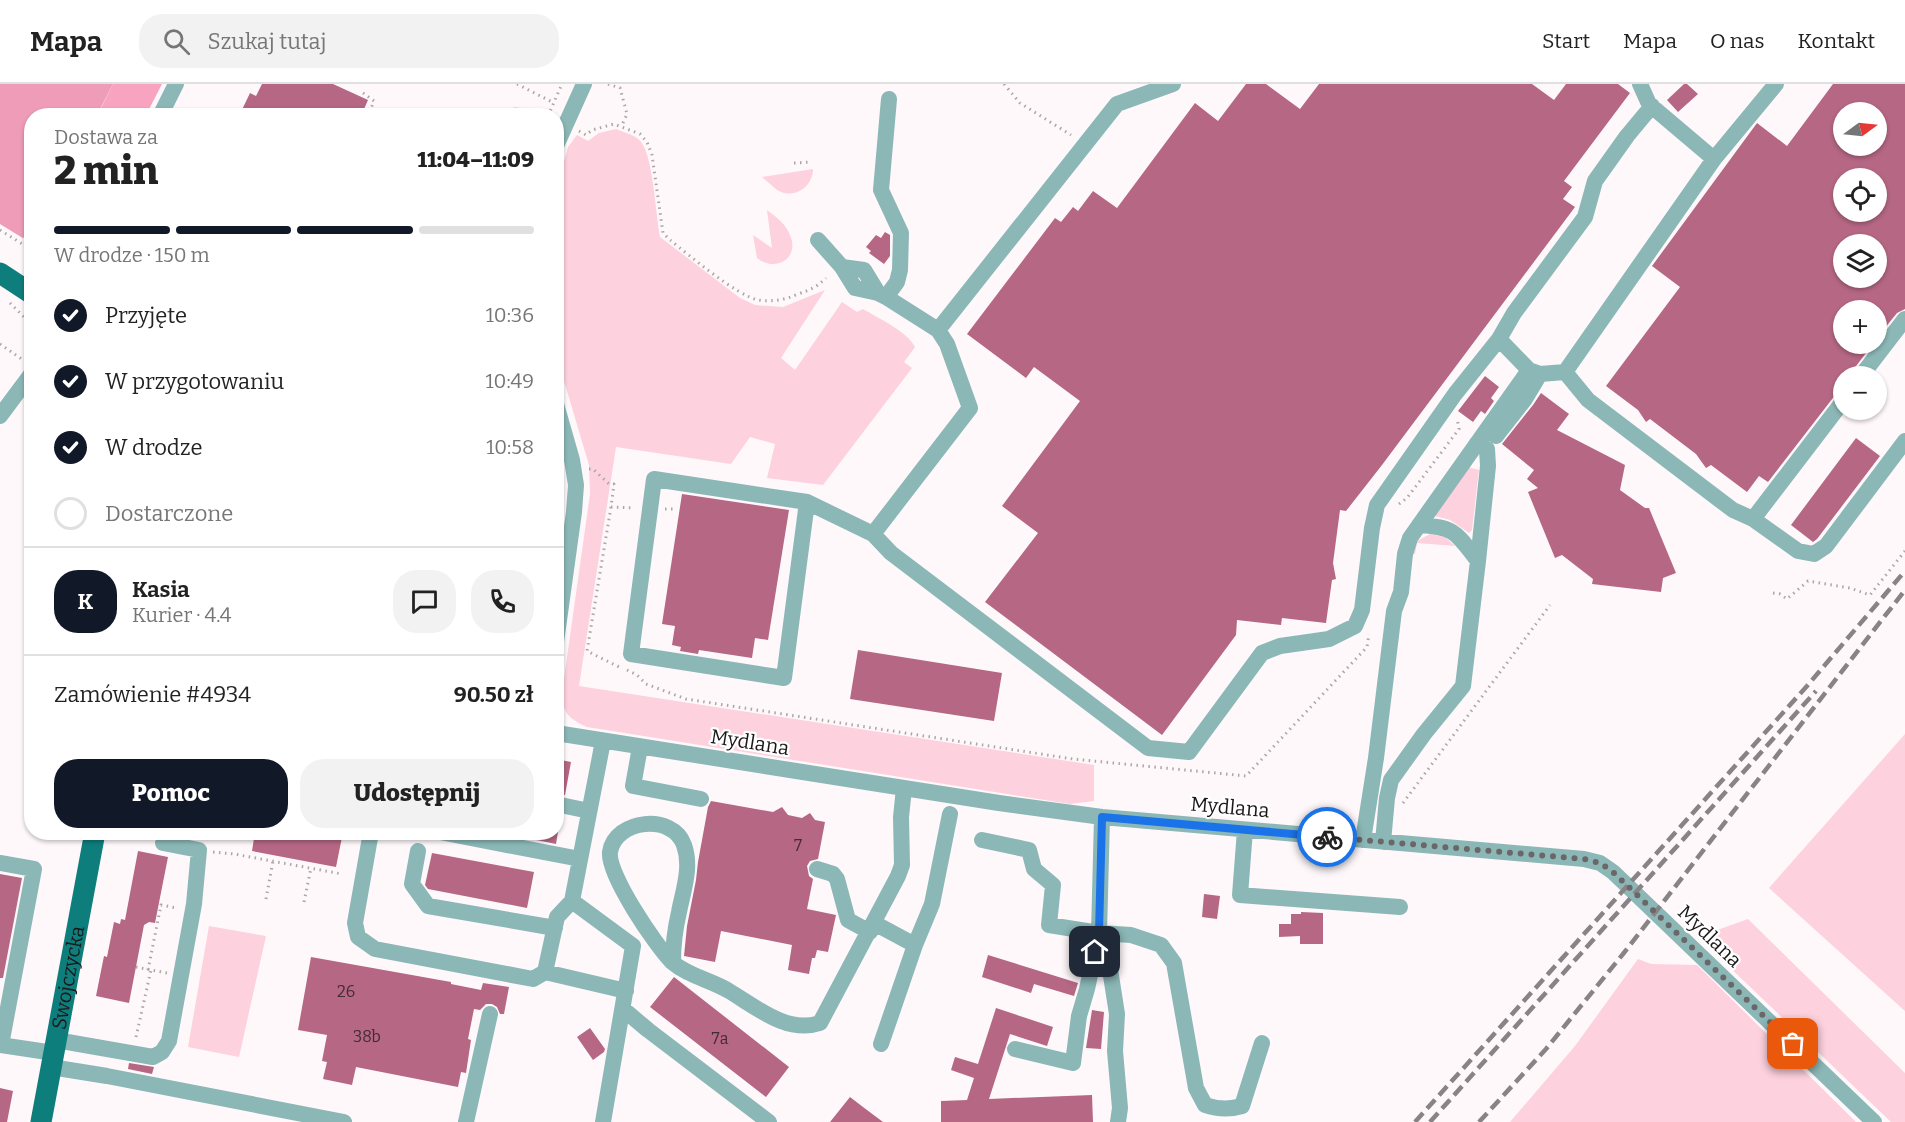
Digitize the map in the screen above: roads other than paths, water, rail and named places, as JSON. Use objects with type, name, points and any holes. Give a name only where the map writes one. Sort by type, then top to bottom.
[{"type":"main road","points":[[4,283],[24,291]]},
{"type":"main road","name":"Swojczycka","points":[[41,1122],[94,840]]},
{"type":"street","points":[[164,108],[176,84]]},
{"type":"street","points":[[564,128],[584,84]]},
{"type":"street","points":[[938,330],[1117,105],[1173,84]]},
{"type":"street","points":[[1640,84],[1652,106],[1714,159]]},
{"type":"street","points":[[1564,372],[1714,159],[1776,84]]},
{"type":"street","points":[[882,295],[897,282],[900,270],[901,233],[881,190],[889,99]]},
{"type":"street","points":[[807,502],[784,678],[631,654],[654,479],[807,502],[873,534],[891,553],[1148,747],[1189,752],[1262,653],[1280,646],[1329,639],[1355,626],[1362,610],[1371,528],[1377,505],[1585,217],[1595,181],[1652,106]]},
{"type":"street","points":[[818,240],[842,267],[855,288],[882,295],[938,330],[947,344],[970,408],[873,534]]},
{"type":"street","points":[[1869,366],[1905,319]]},
{"type":"street","points":[[1499,339],[1535,372],[1564,372],[1588,400],[1733,510],[1753,519],[1798,551],[1815,554],[1826,546],[1905,441]]},
{"type":"street","points":[[1363,840],[1376,758],[1394,611],[1401,592],[1405,554],[1410,538],[1482,446],[1525,399],[1535,372]]},
{"type":"street","points":[[0,416],[24,384]]},
{"type":"street","points":[[1753,519],[1833,415]]},
{"type":"street","points":[[564,432],[576,485],[564,584]]},
{"type":"street","points":[[1383,842],[1391,780],[1463,686],[1488,466],[1482,446]]},
{"type":"street","points":[[1419,525],[1444,527],[1455,533],[1478,561]]},
{"type":"street","name":"Mydlana","points":[[564,734],[1102,817],[1584,859],[1600,863],[1619,877],[1874,1122]]},
{"type":"street","points":[[545,972],[557,917],[572,901],[603,741]]},
{"type":"street","points":[[640,747],[633,786],[701,799]]},
{"type":"street","points":[[673,962],[673,943],[686,882],[684,843],[672,829],[645,823],[636,825],[614,841],[610,853],[613,873],[650,933],[673,962],[690,973],[728,990],[760,1011],[798,1026],[820,1023],[872,928],[902,865],[901,817],[904,788]]},
{"type":"street","points":[[564,806],[589,811]]},
{"type":"street","points":[[881,1044],[915,945],[932,904],[950,814]]},
{"type":"street","points":[[1015,1049],[1072,1063],[1078,1016],[1087,989],[1099,933],[1102,817]]},
{"type":"street","points":[[1245,830],[1240,895],[1400,907]]},
{"type":"street","points":[[370,840],[356,923],[358,937],[375,949],[533,979],[545,972],[626,992]]},
{"type":"street","points":[[481,840],[580,859]]},
{"type":"street","points":[[982,840],[1029,850],[1034,869],[1053,885],[1049,925],[1099,933],[1131,934],[1161,945],[1174,963],[1196,1088],[1205,1105],[1216,1109],[1234,1109],[1242,1106],[1262,1043]]},
{"type":"street","points":[[0,863],[34,869],[0,1045],[54,1053],[132,1053],[153,1057],[162,1052],[169,1041],[192,911],[200,850],[163,843]]},
{"type":"street","points":[[418,851],[412,884],[428,906],[555,928]]},
{"type":"street","points":[[817,870],[833,874],[837,879],[848,920],[915,945]]},
{"type":"street","points":[[572,901],[633,946],[603,1122]]},
{"type":"street","points":[[1099,933],[1109,963],[1117,1014],[1116,1051],[1120,1108],[1118,1122]]},
{"type":"street","points":[[624,1009],[648,1030],[769,1122]]},
{"type":"street","points":[[466,1122],[490,1014]]},
{"type":"street","points":[[54,1053],[130,1080],[344,1122]]},
{"type":"railway","points":[[1415,1122],[1807,686],[1905,571]]},
{"type":"railway","points":[[1479,1122],[1546,1049],[1623,954],[1905,590]]},
{"type":"railway","points":[[1430,1122],[1816,691]]}]
